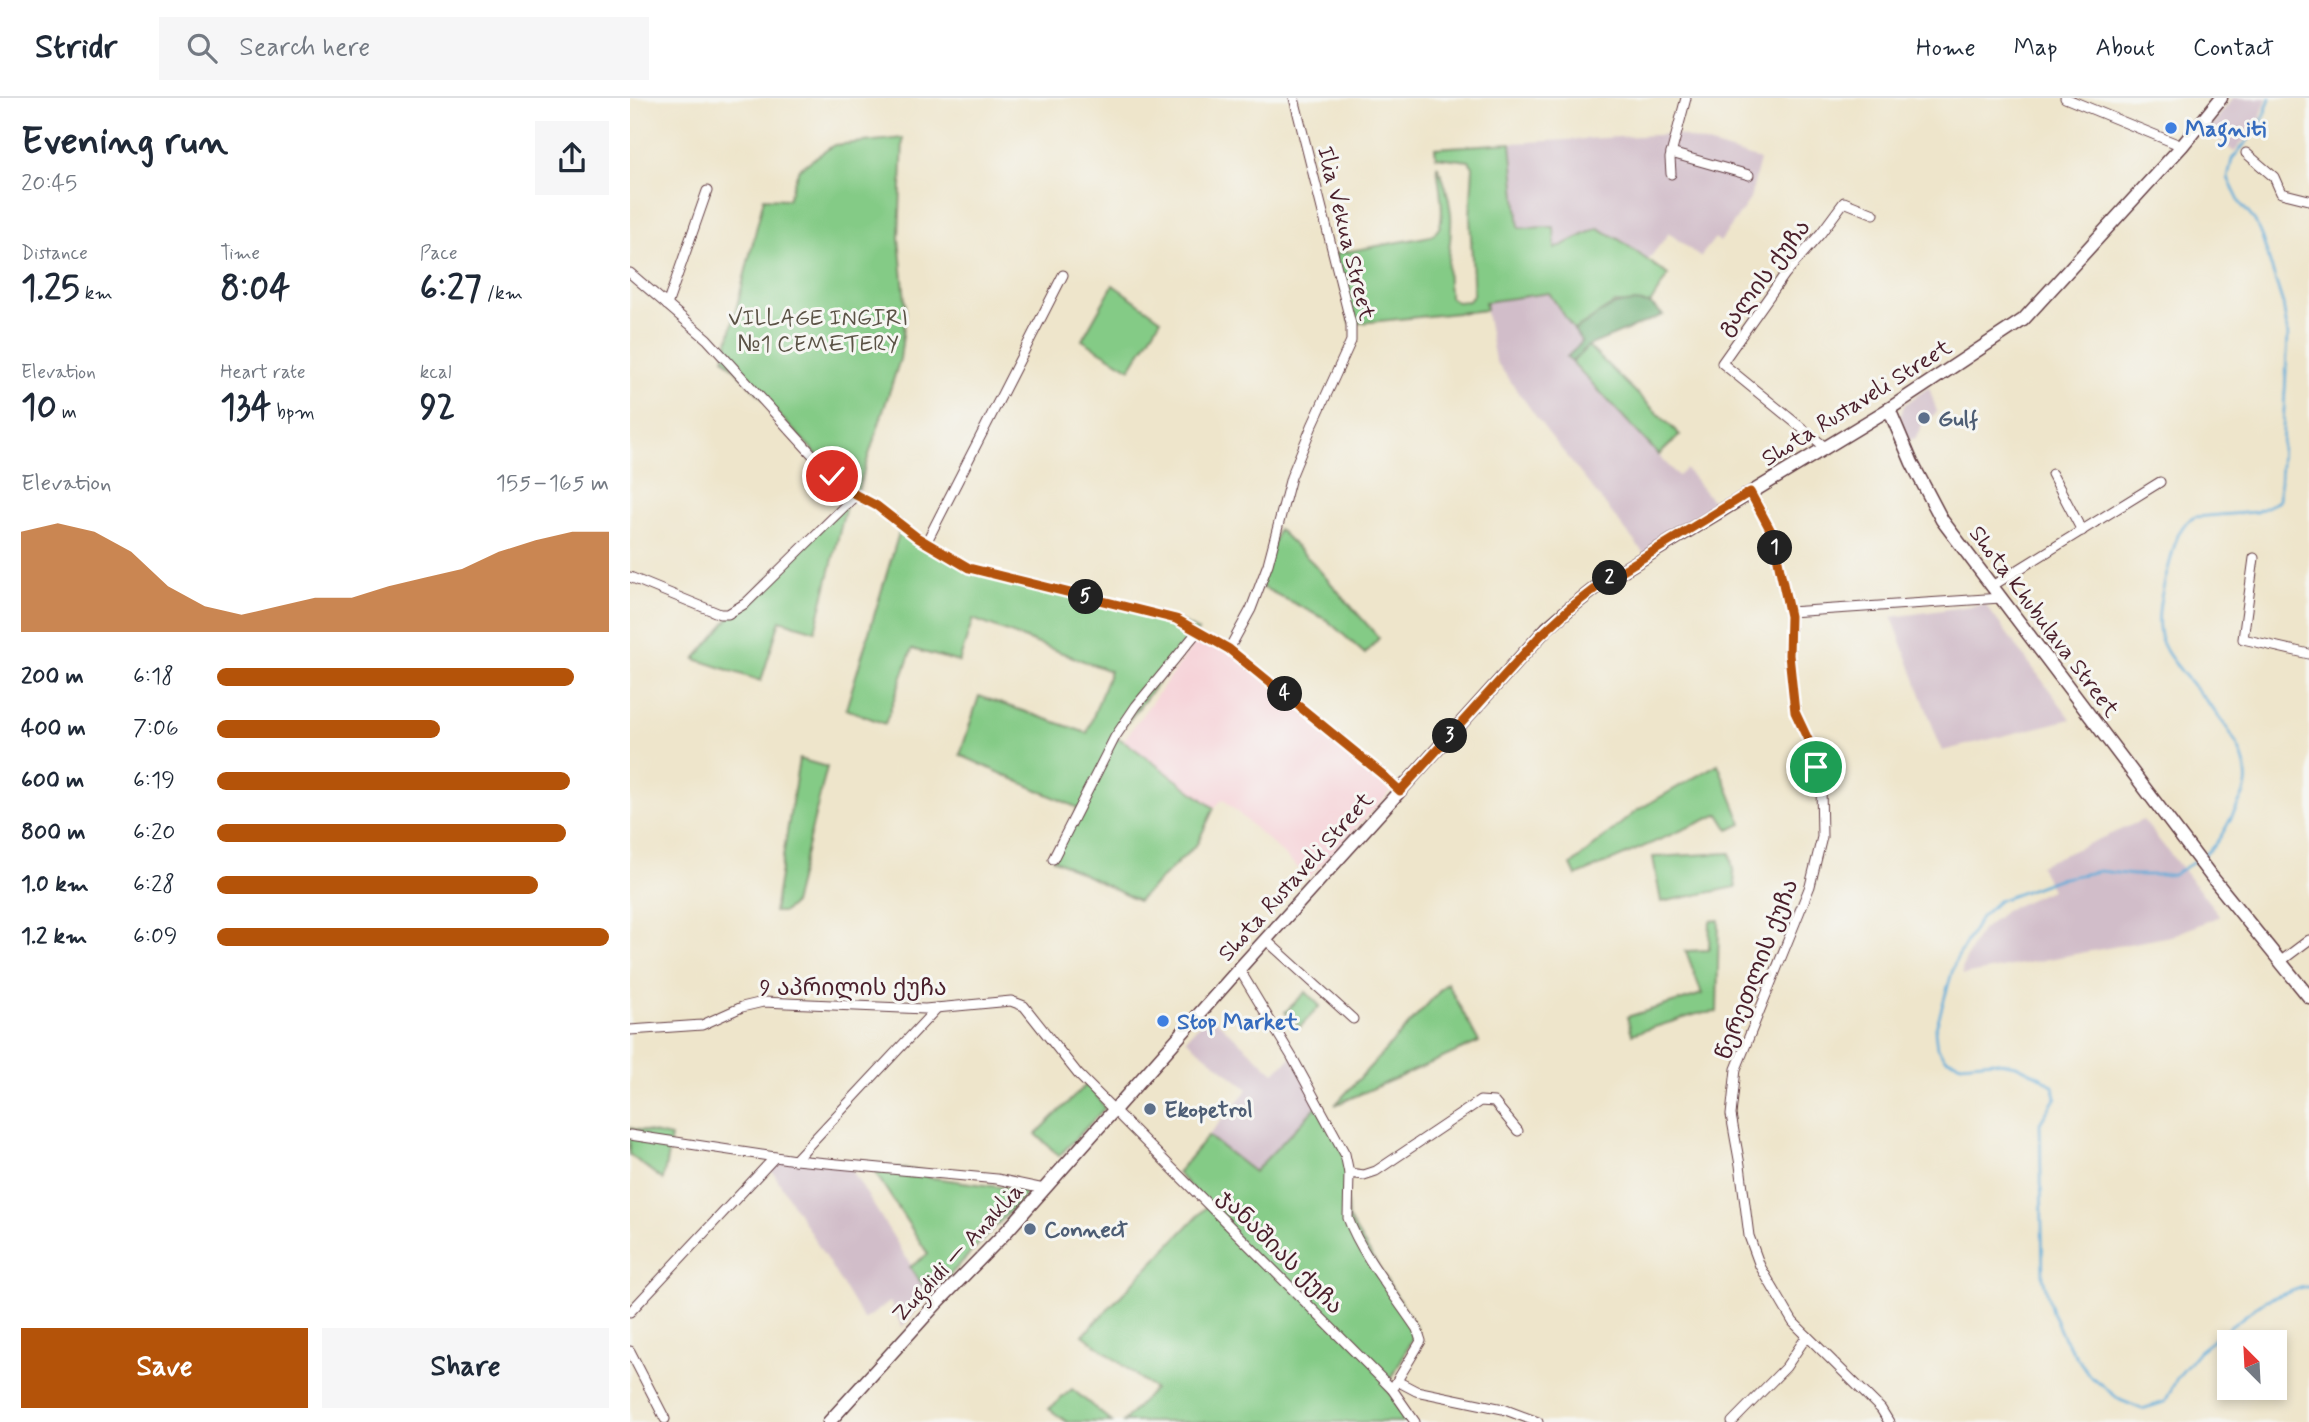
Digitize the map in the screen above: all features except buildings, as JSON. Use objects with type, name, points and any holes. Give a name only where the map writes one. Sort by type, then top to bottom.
[{"type":"main road","name":"Shota Rustaveli Street","points":[[1115,1110],[1540,636],[1570,608],[1602,583],[1889,409],[2023,320],[2182,146],[2221,98]]},
{"type":"main road","name":"Shota Khubulava Street","points":[[1889,409],[1912,463],[1942,520],[2211,876],[2281,961]]},
{"type":"main road","points":[[2281,961],[2309,997]]},
{"type":"main road","name":"Zugdidi — Anaklia","points":[[829,1422],[1115,1110]]},
{"type":"street","name":"Ilia Vekua Street","points":[[1229,649],[1251,609],[1268,564],[1291,477],[1352,341],[1351,324],[1294,98]]},
{"type":"street","points":[[1671,174],[1671,153],[1686,98]]},
{"type":"street","points":[[2065,98],[2182,146]]},
{"type":"street","points":[[1671,153],[1749,176]]},
{"type":"street","points":[[2246,153],[2274,177],[2281,192],[2309,200]]},
{"type":"street","points":[[667,304],[707,191]]},
{"type":"street","name":"გალის ქუჩა","points":[[1825,447],[1722,363],[1785,274],[1844,202],[1874,214]]},
{"type":"street","points":[[630,273],[707,339],[832,476],[926,543],[969,568],[1176,619],[1229,649],[1400,791]]},
{"type":"street","points":[[926,543],[1063,275]]},
{"type":"street","points":[[2052,474],[2082,531]]},
{"type":"street","points":[[1992,586],[2160,482]]},
{"type":"street","name":"წერეთლის ქუჩა","points":[[1750,492],[1772,533],[1789,612],[1789,655],[1795,712],[1811,746],[1821,786],[1822,836],[1810,886],[1736,1069],[1731,1115],[1741,1165],[1749,1236],[1759,1266],[1793,1322],[1881,1409],[1889,1422]]},
{"type":"street","points":[[630,577],[720,614],[728,614],[746,603],[856,495]]},
{"type":"street","points":[[2254,558],[2244,639],[2309,654]]},
{"type":"street","points":[[1789,612],[2001,598]]},
{"type":"street","points":[[1053,859],[1115,737],[1136,706],[1198,631]]},
{"type":"street","points":[[1266,940],[1353,1019]]},
{"type":"street","points":[[2281,961],[2309,940]]},
{"type":"street","points":[[1239,969],[1292,1057],[1345,1154],[1349,1173],[1350,1225],[1418,1328],[1421,1341],[1394,1385],[1503,1409],[1538,1422]]},
{"type":"street","name":"9 აპრილის ქუჩა","points":[[630,1030],[702,1025],[741,1007],[763,1002],[937,1008],[1011,1001],[1024,1006],[1078,1074],[1115,1110]]},
{"type":"street","points":[[794,1160],[937,1008]]},
{"type":"street","points":[[1349,1173],[1364,1175],[1376,1171],[1480,1101],[1493,1102],[1518,1131]]},
{"type":"street","name":"ჯანაშიას ქუჩა","points":[[1115,1110],[1394,1385],[1415,1422]]},
{"type":"street","points":[[630,1135],[794,1160],[997,1179],[1044,1189]]},
{"type":"street","points":[[630,1312],[775,1157]]},
{"type":"street","points":[[1732,1422],[1786,1367],[1807,1336]]},
{"type":"street","points":[[630,1351],[665,1419]]},
{"type":"shaded area","points":[[2233,98],[2267,98],[2258,124],[2234,152],[2213,135],[2206,133]]},
{"type":"shaded area","points":[[1675,134],[1760,160],[1750,199],[1720,242],[1715,238],[1700,257],[1669,233],[1648,260],[1598,228],[1555,249],[1519,228],[1511,143]]},
{"type":"shaded area","points":[[1549,293],[1582,342],[1567,358],[1678,476],[1686,469],[1720,510],[1646,556],[1546,430],[1495,360],[1484,302]]},
{"type":"shaded area","points":[[1929,387],[1937,412],[1921,426],[1916,438],[1909,440],[1900,418],[1904,405]]},
{"type":"shaded area","points":[[1985,604],[2071,719],[1942,751],[1892,617]]},
{"type":"shaded area","points":[[1200,636],[1227,650],[1377,774],[1392,790],[1309,878],[1223,799],[1214,808],[1123,741]]},
{"type":"shaded area","points":[[2143,820],[2220,916],[2171,936],[1963,975],[1962,967],[1979,933],[2006,910],[2051,890],[2040,865]]},
{"type":"shaded area","points":[[1209,1014],[1274,1073],[1292,1057],[1318,1105],[1254,1173],[1208,1136],[1248,1089],[1186,1039]]},
{"type":"shaded area","points":[[775,1157],[848,1164],[930,1296],[902,1327],[890,1302],[864,1320],[768,1164]]},
{"type":"green space","name":"VILLAGE INGIRI №1 CEMETERY","points":[[903,138],[899,238],[906,311],[900,359],[856,495],[724,358],[764,198],[788,199],[799,169],[834,145]]},
{"type":"green space","points":[[1511,143],[1519,228],[1554,227],[1555,249],[1598,228],[1620,240],[1668,275],[1650,304],[1615,303],[1574,330],[1549,293],[1485,302],[1486,310],[1351,324],[1334,254],[1431,236],[1439,228],[1442,214],[1437,165],[1446,188],[1451,213],[1447,275],[1450,297],[1457,302],[1469,301],[1473,295],[1470,216],[1473,167],[1469,161],[1436,157],[1435,148]]},
{"type":"green space","points":[[1113,285],[1161,319],[1130,369],[1082,340]]},
{"type":"green space","points":[[1635,302],[1650,304],[1663,315],[1588,346],[1572,362],[1567,357],[1582,342],[1574,330],[1608,308]]},
{"type":"green space","points":[[1588,346],[1680,435],[1659,455],[1572,362]]},
{"type":"green space","points":[[847,502],[815,631],[780,620],[761,681],[695,659],[735,611]]},
{"type":"green space","points":[[901,526],[969,568],[1176,619],[1198,631],[1116,737],[1214,808],[1197,844],[1138,901],[1053,859],[1078,808],[960,755],[979,696],[1087,733],[1110,671],[973,619],[959,662],[912,649],[885,724],[846,709]]},
{"type":"green space","points":[[1278,529],[1313,563],[1379,638],[1365,654],[1327,620],[1260,586]]},
{"type":"green space","points":[[799,759],[827,767],[793,904],[784,912],[774,912]]},
{"type":"green space","points":[[1718,764],[1742,824],[1729,830],[1719,814],[1576,876],[1571,865],[1636,811]]},
{"type":"green space","points":[[1730,853],[1736,887],[1661,902],[1653,857]]},
{"type":"green space","points":[[1719,920],[1717,1012],[1697,1014],[1632,1034],[1627,1017],[1702,994],[1686,951],[1709,950],[1710,921]]},
{"type":"green space","points":[[1447,983],[1479,1042],[1335,1105]]},
{"type":"green space","points":[[1306,992],[1320,1006],[1300,1027],[1285,1012]]},
{"type":"green space","points":[[1088,1083],[1105,1108],[1059,1156],[1036,1134]]},
{"type":"green space","points":[[1318,1105],[1345,1154],[1348,1218],[1417,1329],[1387,1388],[1408,1422],[1123,1422],[1154,1389],[1083,1335],[1208,1205],[1177,1173],[1208,1136],[1254,1172]]},
{"type":"green space","points":[[630,1128],[671,1137],[663,1180],[630,1155]]},
{"type":"green space","points":[[871,1166],[922,1171],[927,1177],[1029,1191],[930,1296],[910,1267],[928,1254]]},
{"type":"green space","points":[[1072,1389],[1112,1422],[1067,1422],[1049,1409]]},
{"type":"waterway","points":[[2202,856],[2220,837],[2241,800],[2246,785],[2246,770],[2225,724],[2166,650],[2160,635],[2159,607],[2175,542],[2184,525],[2195,517],[2256,512],[2279,501],[2288,336],[2283,304],[2255,221],[2240,203],[2228,178],[2232,159],[2261,125],[2270,98]]},
{"type":"waterway","points":[[2194,862],[2173,875],[2133,875],[2100,871],[2058,879],[1998,901],[1981,917],[1955,962],[1935,1031],[1937,1048],[1945,1058],[1961,1064],[1993,1061],[2016,1065],[2053,1086],[2056,1097],[2040,1123],[2043,1277],[2052,1312],[2063,1337],[2089,1375],[2120,1400],[2142,1409],[2165,1402],[2177,1378],[2199,1351],[2264,1301],[2309,1287]]},
{"type":"place","name":"Magniti","points":[[2171,128]]},
{"type":"place","name":"Gulf","points":[[1924,418]]},
{"type":"place","name":"Stop Market","points":[[1163,1021]]},
{"type":"place","name":"Ekopetrol","points":[[1150,1109]]},
{"type":"place","name":"Connect","points":[[1030,1229]]},
{"type":"route","points":[[832,476],[918,538],[969,568],[1176,619],[1198,631],[1229,649],[1400,791],[1540,636],[1570,608],[1602,583],[1750,492],[1772,533],[1790,616],[1789,655],[1795,712],[1811,746],[1816,767]]}]
